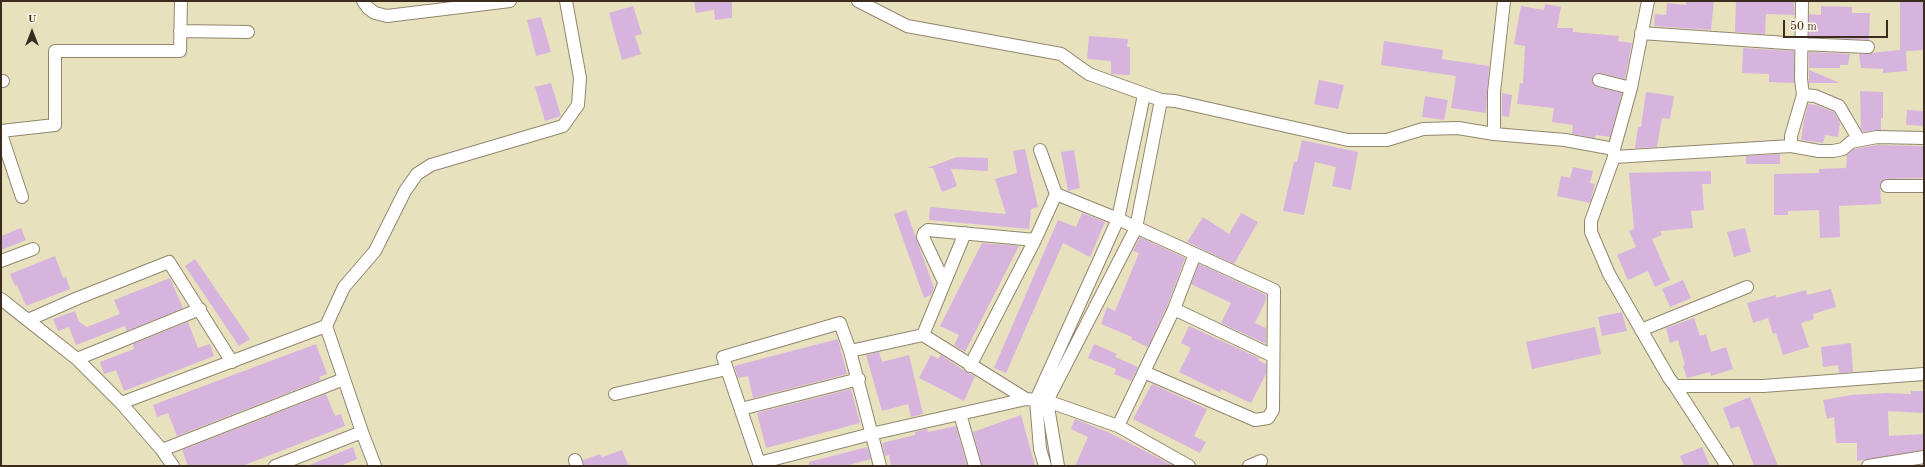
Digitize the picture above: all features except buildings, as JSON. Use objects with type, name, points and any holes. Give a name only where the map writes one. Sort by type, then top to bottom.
[{"type":"street","points":[[22,197],[1,132],[55,125],[55,51],[180,51],[181,1]]},
{"type":"street","points":[[363,1],[368,8],[387,16],[510,1]]},
{"type":"street","points":[[375,466],[326,326],[344,287],[375,252],[405,190],[416,174],[431,166],[563,126],[578,105],[580,78],[566,1]]},
{"type":"street","points":[[858,1],[907,26],[1061,54],[1089,74],[1161,100],[1175,101],[1348,140],[1387,140],[1423,129],[1458,128],[1494,134],[1565,140],[1614,153],[1791,146],[1819,151],[1833,151],[1843,149],[1851,142],[1877,137],[1924,138]]},
{"type":"street","points":[[1494,134],[1494,92],[1504,1]]},
{"type":"street","points":[[1648,1],[1631,88],[1614,153],[1591,221],[1591,232],[1609,274],[1641,330],[1669,378],[1727,466]]},
{"type":"street","points":[[1791,146],[1791,136],[1803,95],[1801,44],[1802,1]]},
{"type":"street","points":[[180,31],[248,32]]},
{"type":"street","points":[[1641,33],[1868,47]]},
{"type":"street","points":[[1600,80],[1631,88]]},
{"type":"street","points":[[1045,466],[1040,449],[1036,400],[1118,219],[1144,95]]},
{"type":"street","points":[[1803,95],[1815,96],[1838,106],[1859,140]]},
{"type":"street","points":[[1058,466],[1036,400],[1136,228],[1161,100]]},
{"type":"street","points":[[970,366],[1035,240],[1056,194],[1040,150]]},
{"type":"street","points":[[1887,186],[1924,186]]},
{"type":"street","points":[[1056,194],[1118,219],[1274,290],[1273,410],[1268,418],[1256,420],[1144,372]]},
{"type":"street","points":[[944,282],[923,237],[924,233],[928,230],[1035,240]]},
{"type":"street","points":[[923,335],[965,233]]},
{"type":"street","points":[[1,261],[33,249]]},
{"type":"street","points":[[1118,426],[1174,309],[1196,254]]},
{"type":"street","points":[[28,320],[78,298],[169,262],[232,362]]},
{"type":"street","points":[[1641,330],[1747,287]]},
{"type":"street","points":[[1,299],[77,359],[121,403],[162,450],[173,466]]},
{"type":"street","points":[[77,359],[200,309]]},
{"type":"street","points":[[1174,309],[1273,356]]},
{"type":"street","points":[[880,466],[871,434],[859,379],[840,323],[723,357],[759,464],[871,434],[960,414],[1036,400]]},
{"type":"street","points":[[121,403],[326,326]]},
{"type":"street","points":[[850,351],[923,335],[970,366],[1036,400],[1118,426],[1190,466]]},
{"type":"street","points":[[615,394],[727,369]]},
{"type":"street","points":[[1675,386],[1763,386],[1924,374]]},
{"type":"street","points":[[162,450],[344,378]]},
{"type":"street","points":[[741,409],[859,379]]},
{"type":"street","points":[[960,414],[976,466]]},
{"type":"street","points":[[275,466],[362,432]]},
{"type":"street","points":[[1868,466],[1924,457]]},
{"type":"street","points":[[1249,466],[1261,461]]}]
